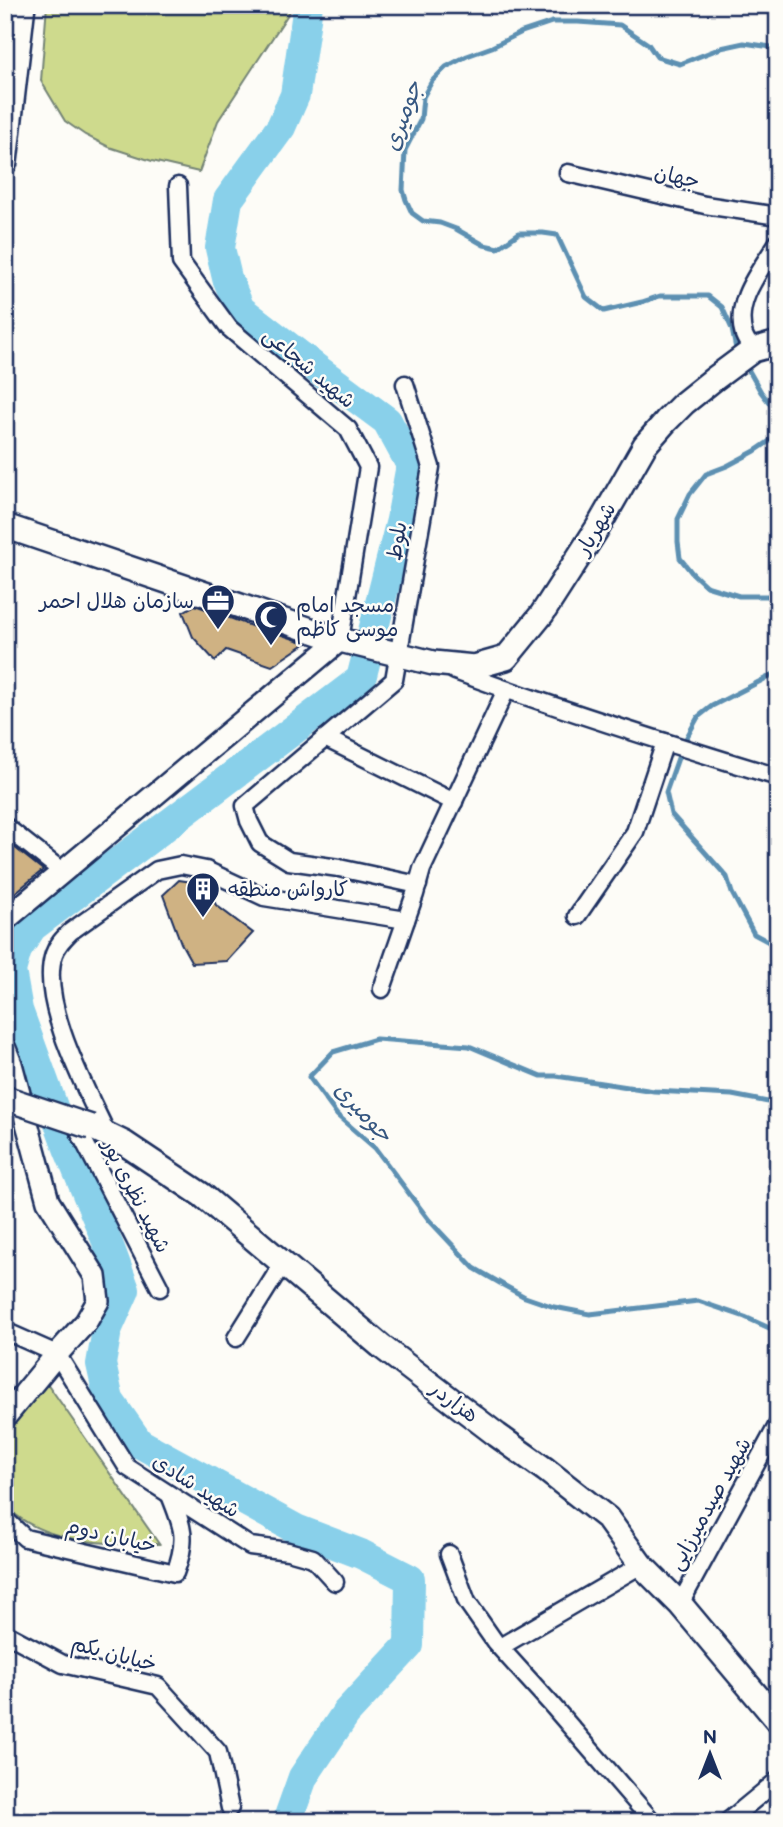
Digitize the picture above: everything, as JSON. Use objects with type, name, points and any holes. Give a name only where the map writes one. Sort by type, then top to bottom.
[{"type":"main road","points":[[5,162],[23,5]]},
{"type":"main road","name":"شهریار","points":[[5,526],[348,642],[433,663],[474,667],[506,657],[542,614],[646,445],[684,403],[744,357],[778,343]]},
{"type":"main road","name":"هزاردر","points":[[5,1098],[91,1128],[162,1168],[202,1195],[382,1347],[546,1469],[607,1518],[641,1565],[680,1604],[778,1721]]},
{"type":"street","name":"جهان","points":[[568,173],[705,205],[778,216]]},
{"type":"street","name":"شهید شجاعی","points":[[178,186],[181,262],[229,328],[348,429],[368,467],[348,642]]},
{"type":"street","points":[[744,357],[741,316],[744,302],[748,290],[778,242]]},
{"type":"street","name":"بلوط","points":[[405,384],[432,467],[394,680],[245,806],[260,842],[289,861],[340,868],[417,890]]},
{"type":"street","points":[[5,933],[12,914],[348,642]]},
{"type":"street","points":[[433,663],[506,690],[778,777]]},
{"type":"street","points":[[382,989],[422,869],[506,690]]},
{"type":"street","points":[[325,738],[454,802]]},
{"type":"street","points":[[577,916],[635,832],[659,740]]},
{"type":"street","points":[[5,826],[63,872]]},
{"type":"street","name":"شهید نظری پور","points":[[160,1288],[91,1128],[58,1019],[51,985],[54,952],[59,943],[70,932],[157,870],[181,865],[206,870],[264,897],[406,920]]},
{"type":"street","points":[[5,1049],[12,1064],[48,1201],[94,1276],[98,1301],[86,1322],[5,1417]]},
{"type":"street","points":[[236,1338],[283,1263]]},
{"type":"street","points":[[5,1331],[57,1354]]},
{"type":"street","name":"شهید شادی","points":[[57,1354],[127,1467],[250,1546],[288,1551],[313,1558],[335,1582]]},
{"type":"street","name":"شهید صیدمیرزایی","points":[[680,1604],[771,1451],[778,1424]]},
{"type":"street","name":"خیابان دوم","points":[[5,1519],[25,1538],[175,1573],[182,1555],[183,1534],[170,1495]]},
{"type":"street","points":[[449,1554],[467,1602],[500,1647],[653,1822]]},
{"type":"street","points":[[500,1647],[641,1565]]},
{"type":"street","name":"خیابان یکم","points":[[5,1633],[63,1664],[158,1686],[218,1752],[230,1808]]},
{"type":"street","points":[[727,1822],[778,1780]]},
{"type":"green space","points":[[47,5],[294,5],[218,121],[199,172],[109,147],[65,121],[41,81]]},
{"type":"green space","points":[[47,1383],[159,1544],[119,1544],[57,1535],[20,1518],[5,1505],[5,1433]]},
{"type":"building","points":[[195,605],[306,643],[272,666],[226,650],[215,661],[193,637],[183,612]]},
{"type":"building","points":[[5,840],[43,870],[5,901]]},
{"type":"building","name":"کارواش منطقه","points":[[179,880],[205,884],[216,905],[253,933],[227,961],[192,963],[181,943],[163,895]]},
{"type":"waterway","points":[[287,1822],[303,1777],[346,1713],[409,1645],[410,1579],[361,1554],[296,1529],[139,1443],[109,1400],[101,1364],[107,1330],[125,1290],[68,1148],[18,1010],[11,971],[17,950],[32,927],[361,679],[401,520],[411,465],[387,421],[240,309],[227,278],[220,248],[228,200],[281,127],[295,95],[308,5]]},
{"type":"waterway","name":"جومیری","points":[[739,353],[722,307],[708,296],[660,296],[604,311],[586,297],[557,235],[519,233],[498,248],[484,245],[440,223],[423,221],[412,213],[403,190],[405,150],[421,119],[423,97],[432,81],[446,67],[522,32],[552,22],[620,25],[648,44],[657,57],[680,64],[721,48],[744,43],[778,48]]},
{"type":"waterway","name":"جومیری","points":[[744,362],[761,392],[778,414]]},
{"type":"waterway","name":"جومیری","points":[[778,419],[777,436],[727,466],[706,474],[690,494],[678,519],[680,558],[706,586],[739,596],[778,596]]},
{"type":"waterway","name":"جومیری","points":[[778,672],[712,706],[698,717],[683,744],[666,792],[671,814],[727,877],[732,893],[754,934],[778,947]]},
{"type":"waterway","name":"جومیری","points":[[778,1104],[732,1095],[654,1091],[541,1076],[469,1046],[376,1039],[333,1052],[309,1077],[337,1115],[375,1148],[429,1220],[474,1268],[525,1297],[554,1307],[590,1314],[698,1301],[778,1332]]},
{"type":"place","name":"سازمان هلال احمر","points":[[218,631]]},
{"type":"place","name":"مسجد امام موسی کاظم","points":[[271,647]]},
{"type":"place","name":"کارواش منطقه","points":[[203,919]]}]
